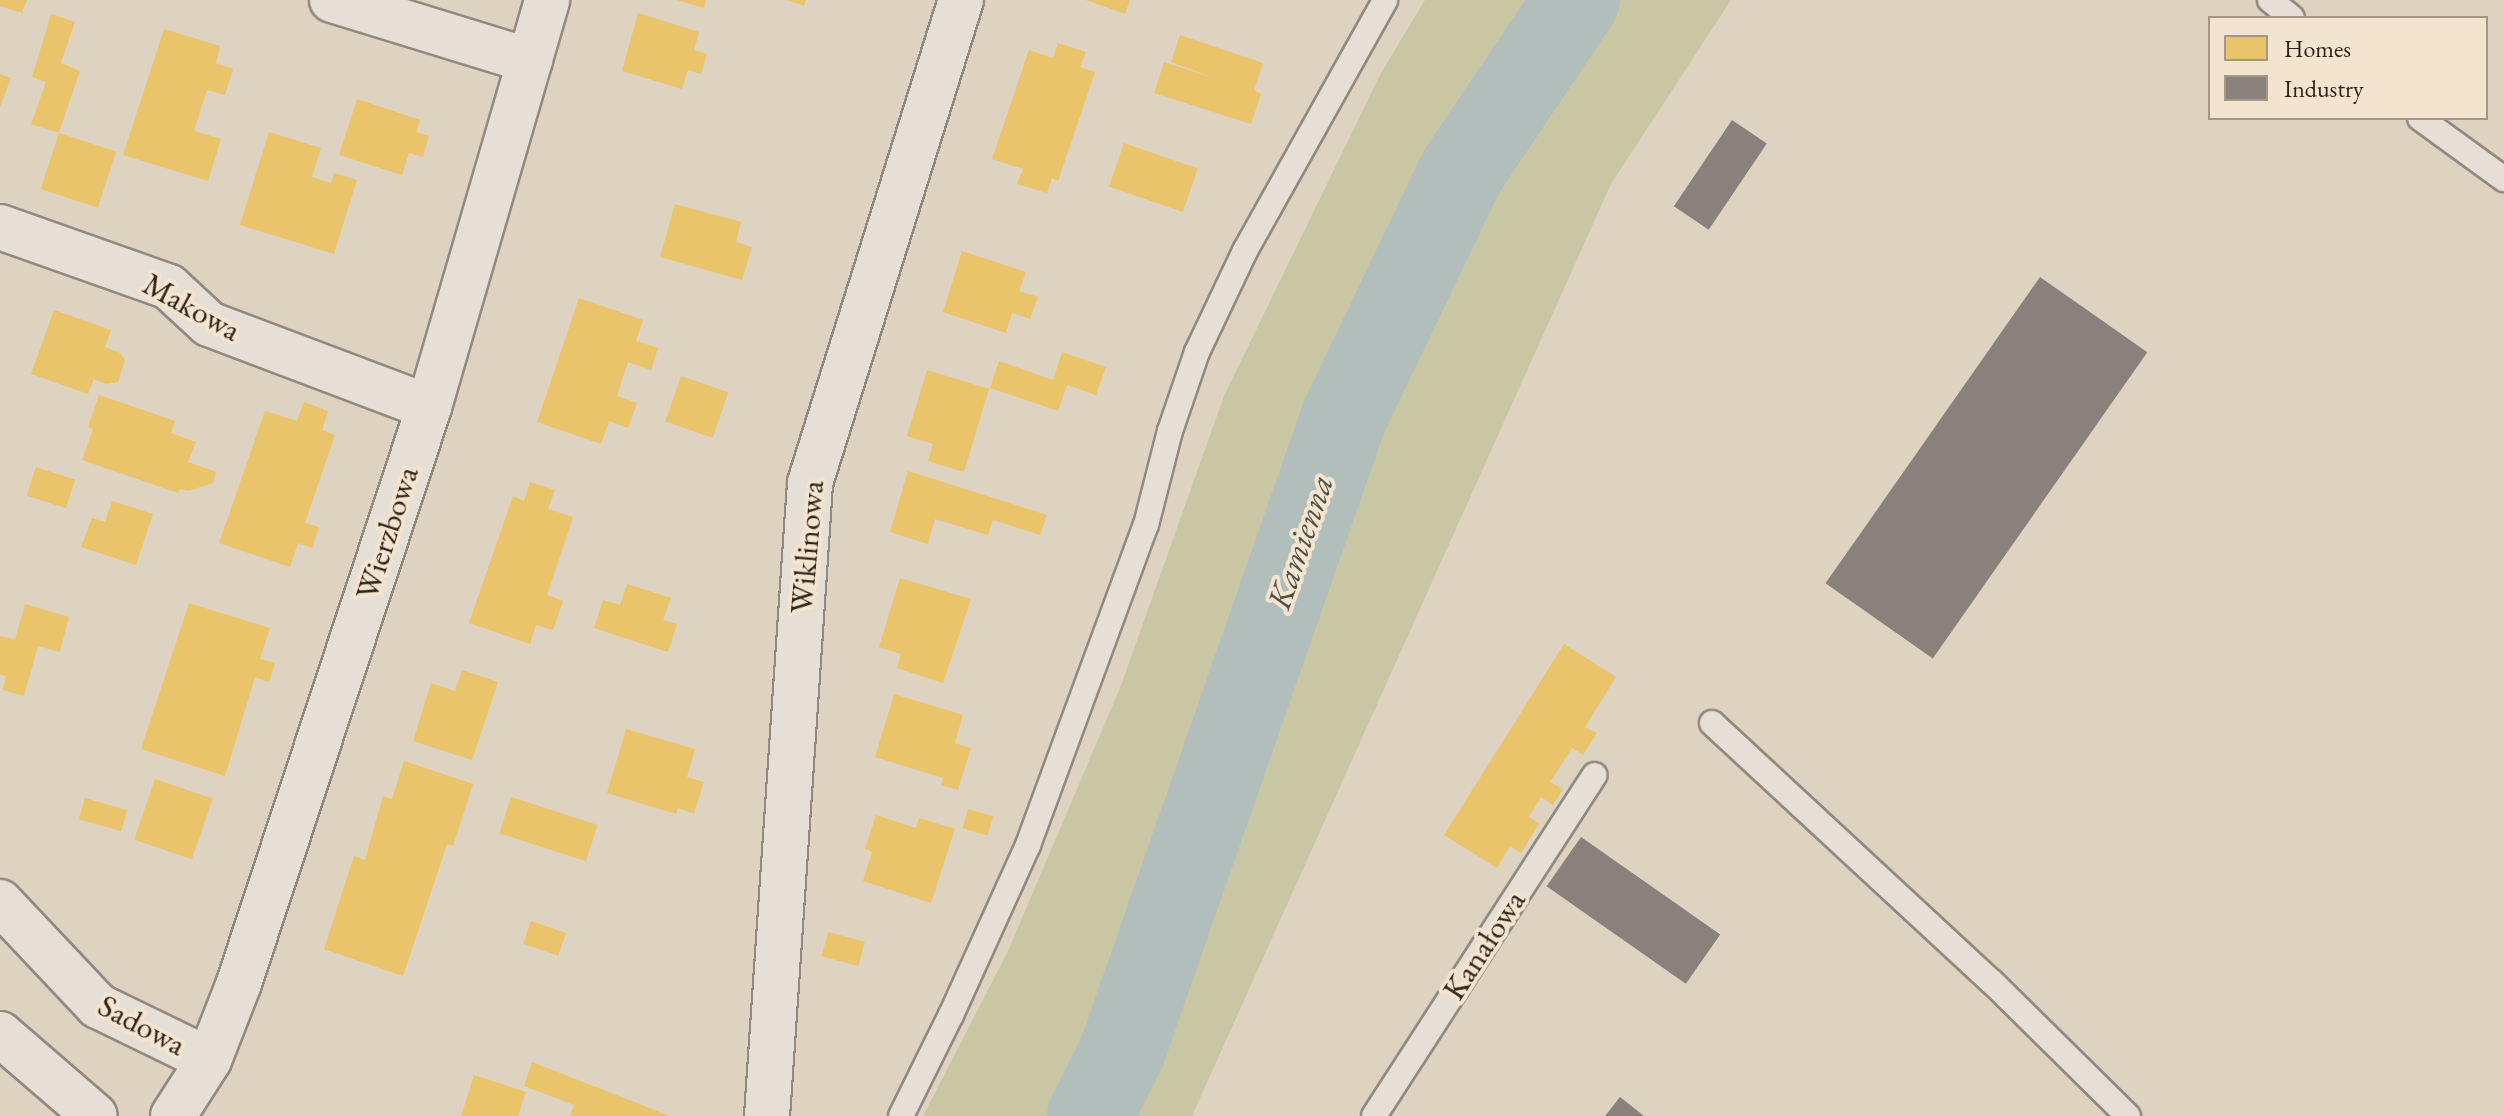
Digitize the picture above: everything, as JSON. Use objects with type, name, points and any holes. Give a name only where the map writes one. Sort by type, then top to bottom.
[{"type":"street","points":[[332,0],[530,61]]},
{"type":"street","name":"Wierzbowa","points":[[209,1060],[239,983],[429,407],[547,0]]},
{"type":"street","name":"Wiklinowa","points":[[767,1116],[808,493],[816,454],[961,0]]},
{"type":"street","name":"Makowa","points":[[0,227],[169,287],[209,324],[429,407]]},
{"type":"street","name":"Sadowa","points":[[0,902],[98,1006],[209,1060],[173,1116]]},
{"type":"street","points":[[0,1034],[95,1116]]},
{"type":"lane","points":[[901,1116],[951,1015],[1028,845],[1146,525],[1170,431],[1197,352],[1245,251],[1385,0]]},
{"type":"lane","points":[[2270,0],[2290,16]]},
{"type":"lane","points":[[2423,120],[2504,179]]},
{"type":"lane","points":[[1712,723],[2012,1001],[2128,1116]]},
{"type":"lane","name":"Kanałowa","points":[[1374,1116],[1595,775]]},
{"type":"shaded area","points":[[1425,0],[1731,0],[1611,184],[1192,1116],[923,1116],[1008,951],[1120,688],[1224,396],[1381,73]]},
{"type":"building: Homes","points":[[0,0],[27,0],[22,13],[0,6]]},
{"type":"building: Homes","points":[[677,0],[706,0],[704,8]]},
{"type":"building: Homes","points":[[787,0],[806,0],[804,6]]},
{"type":"building: Homes","points":[[1086,0],[1130,0],[1125,14]]},
{"type":"building: Homes","points":[[638,13],[699,32],[694,50],[707,54],[701,74],[688,70],[682,89],[622,71]]},
{"type":"building: Homes","points":[[51,14],[75,22],[61,63],[80,71],[59,133],[31,124],[46,82],[32,77]]},
{"type":"building: Homes","points":[[164,29],[220,46],[216,63],[233,69],[225,95],[207,90],[194,131],[221,139],[208,181],[123,155]]},
{"type":"building: Homes","points":[[1180,35],[1263,63],[1254,90],[1261,94],[1251,124],[1154,93],[1164,62],[1214,78],[1171,62]]},
{"type":"building: Homes","points":[[1058,43],[1086,52],[1080,67],[1095,72],[1058,181],[1052,178],[1047,193],[1017,184],[1023,169],[992,159],[1029,50],[1053,58]]},
{"type":"building: Homes","points":[[0,74],[11,78],[0,107]]},
{"type":"building: Homes","points":[[357,99],[420,120],[416,132],[429,136],[423,157],[409,153],[402,175],[339,155]]},
{"type":"building: Homes","points":[[269,132],[321,148],[312,177],[331,183],[334,173],[357,180],[334,254],[240,225]]},
{"type":"building: Homes","points":[[59,133],[116,152],[98,208],[41,189]]},
{"type":"building: Homes","points":[[1124,143],[1198,168],[1183,212],[1109,186]]},
{"type":"building: Homes","points":[[675,204],[741,222],[736,242],[752,247],[742,280],[660,257]]},
{"type":"building: Homes","points":[[962,251],[1026,272],[1019,291],[1038,297],[1030,319],[1012,313],[1006,333],[943,312]]},
{"type":"building: Homes","points":[[579,298],[643,320],[636,341],[658,348],[651,370],[628,362],[617,396],[637,403],[628,428],[609,421],[601,444],[537,422]]},
{"type":"building: Homes","points":[[54,310],[111,330],[105,347],[120,353],[125,360],[118,382],[106,384],[94,379],[88,394],[31,374]]},
{"type":"building: Homes","points":[[1062,352],[1106,367],[1096,395],[1067,385],[1058,411],[990,388],[999,361],[1053,380]]},
{"type":"building: Homes","points":[[927,370],[989,389],[964,472],[928,461],[933,444],[907,436]]},
{"type":"building: Homes","points":[[681,376],[728,392],[713,438],[665,421]]},
{"type":"building: Homes","points":[[99,395],[175,421],[171,433],[196,442],[188,462],[216,472],[213,483],[188,491],[180,489],[178,493],[82,460],[93,429],[88,427]]},
{"type":"building: Homes","points":[[304,402],[328,411],[322,430],[335,435],[305,523],[319,527],[312,548],[298,543],[290,567],[219,543],[265,411],[297,421]]},
{"type":"building: Homes","points":[[36,467],[75,480],[66,508],[27,496]]},
{"type":"building: Homes","points":[[908,471],[1047,515],[1040,535],[993,520],[988,535],[935,519],[928,544],[890,532]]},
{"type":"building: Homes","points":[[530,482],[555,490],[548,509],[573,517],[547,595],[563,601],[553,630],[536,625],[530,644],[469,623],[513,496],[524,501]]},
{"type":"building: Homes","points":[[112,501],[153,514],[136,565],[81,547],[92,518],[105,522]]},
{"type":"building: Homes","points":[[900,578],[971,599],[943,683],[897,668],[901,654],[879,647]]},
{"type":"building: Homes","points":[[627,584],[671,598],[663,620],[677,624],[668,652],[594,628],[603,600],[620,605]]},
{"type":"building: Homes","points":[[189,603],[270,628],[260,659],[275,663],[269,682],[255,677],[225,776],[141,749]]},
{"type":"building: Homes","points":[[25,604],[69,617],[60,652],[38,646],[24,696],[3,690],[6,676],[0,674],[0,636],[15,639]]},
{"type":"building: Homes","points":[[1564,644],[1616,677],[1585,727],[1597,733],[1583,755],[1572,748],[1550,782],[1563,789],[1553,805],[1541,797],[1529,817],[1539,824],[1521,853],[1510,846],[1497,868],[1444,835]]},
{"type":"building: Homes","points":[[462,670],[498,682],[472,760],[413,741],[431,683],[455,691]]},
{"type":"building: Homes","points":[[894,694],[963,715],[955,743],[971,748],[958,790],[941,785],[943,778],[875,757]]},
{"type":"building: Homes","points":[[626,729],[695,749],[687,777],[704,782],[694,814],[678,808],[676,814],[607,793]]},
{"type":"building: Homes","points":[[404,761],[473,784],[453,846],[447,844],[403,976],[324,949],[354,856],[365,860],[383,796],[392,799]]},
{"type":"building: Homes","points":[[155,779],[213,799],[192,859],[134,840]]},
{"type":"building: Homes","points":[[511,797],[598,825],[586,861],[499,833]]},
{"type":"building: Homes","points":[[85,798],[127,810],[121,831],[79,819]]},
{"type":"building: Homes","points":[[968,809],[993,816],[987,835],[962,828]]},
{"type":"building: Homes","points":[[876,815],[916,828],[919,818],[955,829],[931,903],[863,881],[872,852],[865,849]]},
{"type":"building: Homes","points":[[531,921],[566,933],[558,956],[523,944]]},
{"type":"building: Homes","points":[[828,932],[865,942],[858,966],[822,956]]},
{"type":"building: Homes","points":[[532,1062],[670,1116],[570,1116],[574,1105],[524,1086]]},
{"type":"building: Homes","points":[[474,1075],[526,1092],[518,1116],[461,1116]]},
{"type":"building: Industry","points":[[1732,120],[1767,143],[1709,230],[1674,206]]},
{"type":"building: Industry","points":[[2040,277],[2147,352],[1933,659],[1825,583]]},
{"type":"building: Industry","points":[[1581,837],[1720,935],[1686,984],[1547,886]]},
{"type":"building: Industry","points":[[1620,1097],[1644,1116],[1605,1116]]},
{"type":"waterway","name":"Kamienna","points":[[1090,1116],[1122,1052],[1344,417],[1462,171],[1577,0]]}]
